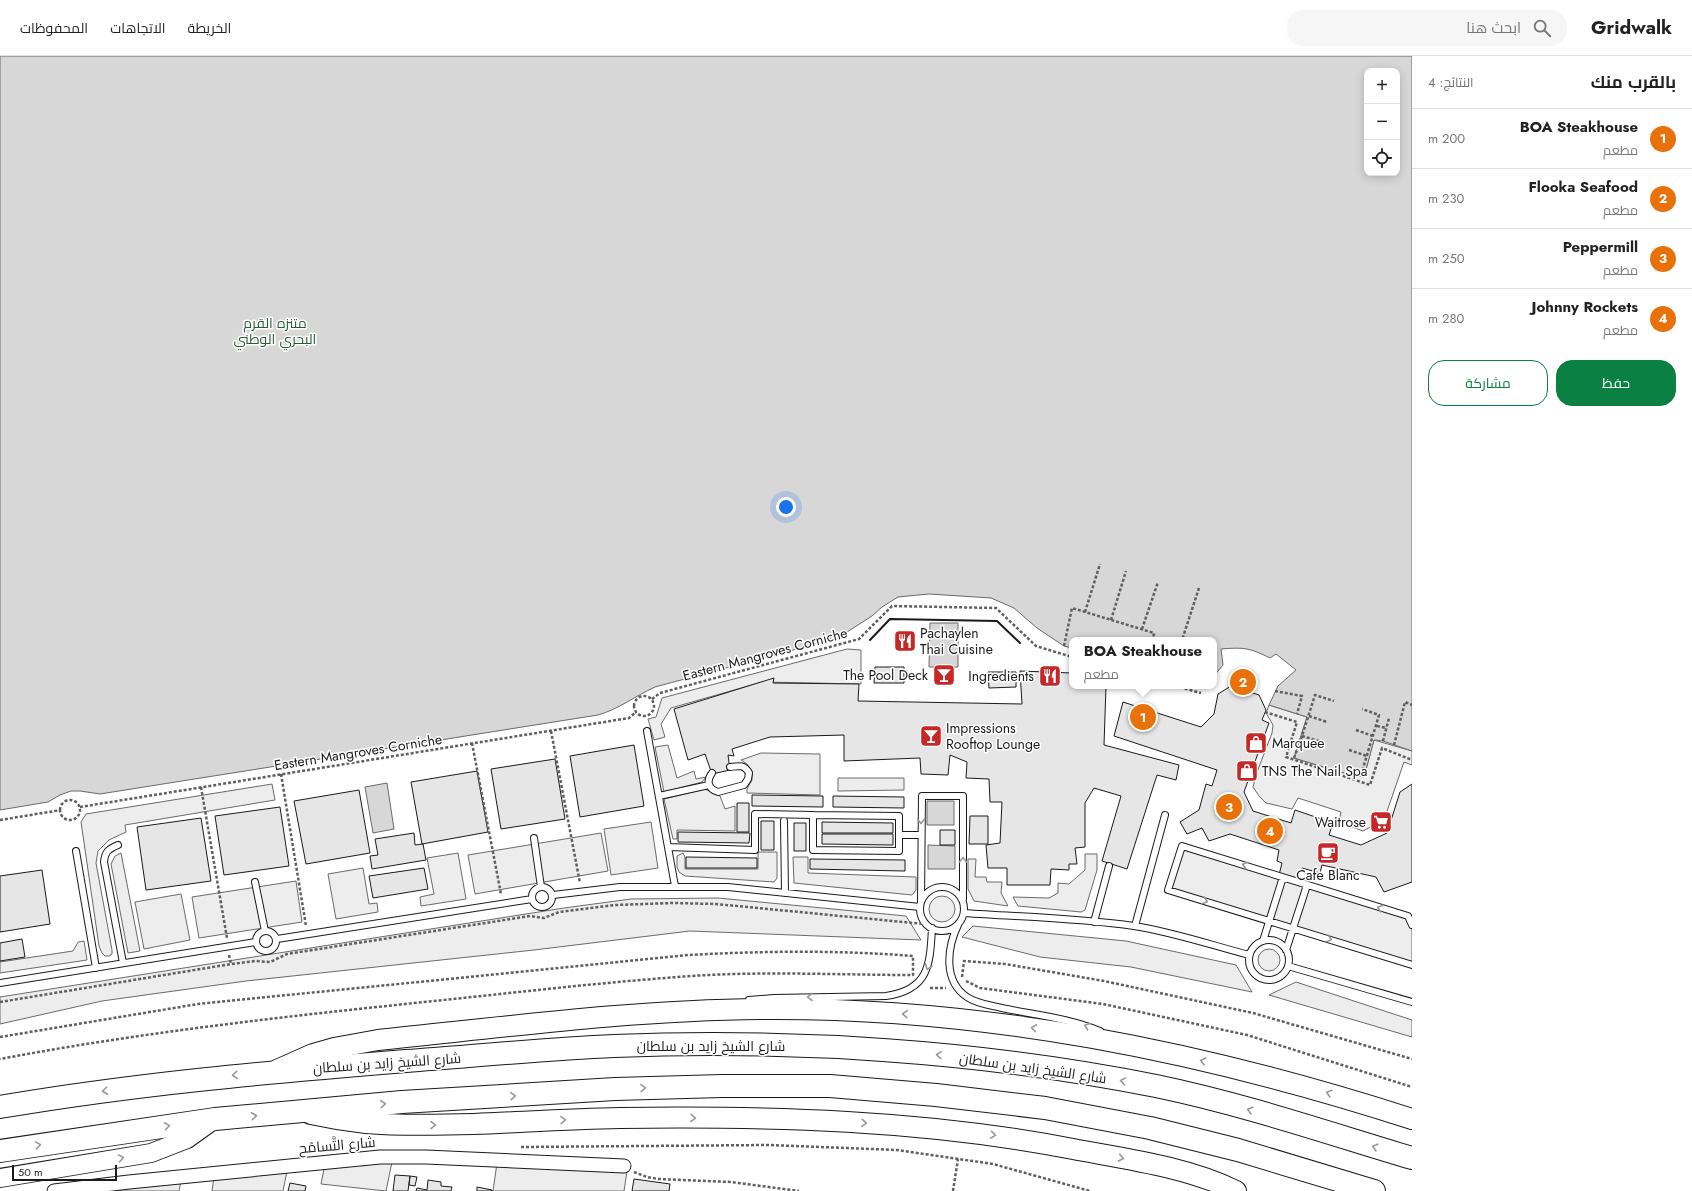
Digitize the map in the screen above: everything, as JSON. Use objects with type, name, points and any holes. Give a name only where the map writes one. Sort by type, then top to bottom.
[{"type":"highway","name":"شارع الشيخ زايد بن سلطان","points":[[0,1107],[204,1078],[614,1046],[719,1044],[829,1047],[940,1055],[1048,1068],[1158,1086],[1248,1109],[1412,1158]]},
{"type":"highway","points":[[0,1151],[215,1119],[402,1102],[616,1089],[722,1086],[830,1086],[936,1095],[1038,1107],[1150,1128],[1238,1150],[1374,1191]]},
{"type":"main road","points":[[273,1072],[314,1054],[356,1043],[653,1012],[708,1010],[818,1010],[936,1017],[1038,1028],[1123,1043],[1238,1069],[1300,1085],[1412,1119]]},
{"type":"main road","points":[[297,1111],[351,1121],[415,1125],[618,1118],[825,1120],[886,1124],[932,1128],[1038,1142],[1141,1162],[1207,1179],[1235,1189]]},
{"type":"main road","points":[[0,1178],[152,1153],[187,1139],[215,1119]]},
{"type":"street","name":"شارع التَّسامُح","points":[[54,1191],[144,1180],[380,1157],[426,1157],[624,1166]]},
{"type":"lane","points":[[647,731],[675,886]]},
{"type":"lane","points":[[712,773],[708,779],[709,784],[714,791],[721,792],[747,782],[749,773],[745,767],[730,767]]},
{"type":"lane","points":[[659,796],[709,784]]},
{"type":"lane","points":[[958,925],[945,931],[932,928],[926,924],[922,918],[922,796],[963,796],[964,913],[951,940],[950,969],[954,983],[967,997],[982,1003],[1084,1024],[1123,1043]]},
{"type":"lane","points":[[668,848],[755,850],[755,814],[899,816],[899,851],[813,850],[813,815]]},
{"type":"lane","points":[[1135,926],[1165,815]]},
{"type":"lane","points":[[784,821],[785,893]]},
{"type":"lane","points":[[899,835],[921,835]]},
{"type":"lane","points":[[534,838],[541,887]]},
{"type":"lane","points":[[118,845],[109,849],[105,854],[104,862],[123,963]]},
{"type":"lane","points":[[1412,925],[1408,916],[1182,846],[1168,890],[1412,965]]},
{"type":"lane","points":[[76,851],[96,968]]},
{"type":"lane","points":[[1094,922],[1109,866]]},
{"type":"lane","points":[[1263,941],[1283,877]]},
{"type":"lane","points":[[255,882],[265,931]]},
{"type":"lane","points":[[1286,950],[1307,884]]},
{"type":"lane","points":[[921,904],[927,892],[940,886],[947,886],[954,889],[963,899]]},
{"type":"lane","points":[[541,887],[546,887],[552,895],[551,902],[546,906],[536,905],[532,899],[534,890],[541,887]]},
{"type":"lane","points":[[552,895],[620,887],[728,887],[921,904]]},
{"type":"lane","points":[[277,939],[532,899]]},
{"type":"lane","points":[[964,913],[1135,926],[1156,930],[1249,955]]},
{"type":"lane","points":[[708,1010],[738,1002],[774,998],[886,996],[903,992],[916,984],[926,972],[931,957],[932,928]]},
{"type":"lane","points":[[265,931],[274,933],[277,939],[275,946],[266,951],[260,949],[256,942],[259,934],[265,931]]},
{"type":"lane","points":[[1270,940],[1276,942],[1282,945],[1286,950],[1289,957],[1288,966],[1283,975],[1278,978],[1264,980],[1258,978],[1250,968],[1249,955],[1252,949],[1263,941],[1270,940]]},
{"type":"lane","points":[[0,983],[256,942]]},
{"type":"lane","points":[[1288,966],[1412,1002]]},
{"type":"lane","points":[[1366,1105],[1412,1112]]},
{"type":"path","points":[[1085,612],[1100,564]]},
{"type":"path","points":[[1111,620],[1126,571]]},
{"type":"path","points":[[1142,630],[1158,582]]},
{"type":"path","points":[[1183,637],[1199,588]]},
{"type":"path","name":"Eastern Mangroves Corniche","points":[[652,699],[660,693],[859,638],[892,606],[996,608],[1036,646],[1069,656]]},
{"type":"path","points":[[1064,646],[1072,608],[1154,633],[1153,637]]},
{"type":"path","points":[[1186,689],[1201,693]]},
{"type":"path","points":[[1275,691],[1302,696],[1297,714]]},
{"type":"path","points":[[1294,758],[1315,695],[1334,701]]},
{"type":"path","points":[[646,696],[652,699],[654,705],[650,714],[643,716],[636,712],[634,703],[638,698],[646,696]]},
{"type":"path","points":[[1394,745],[1405,702],[1412,705]]},
{"type":"path","points":[[1361,775],[1379,716],[1362,709]]},
{"type":"path","name":"Eastern Mangroves Corniche","points":[[80,807],[629,718],[636,712]]},
{"type":"path","points":[[1265,712],[1297,722],[1286,758],[1370,784],[1382,748],[1412,760]]},
{"type":"path","points":[[1308,716],[1327,722]]},
{"type":"path","points":[[1383,741],[1389,718]]},
{"type":"path","points":[[1376,726],[1386,728]]},
{"type":"path","points":[[1356,730],[1373,736]]},
{"type":"path","points":[[551,731],[584,909]]},
{"type":"path","points":[[1302,736],[1322,742]]},
{"type":"path","points":[[472,744],[506,920]]},
{"type":"path","points":[[1350,750],[1367,756]]},
{"type":"path","points":[[281,774],[309,950]]},
{"type":"path","points":[[201,787],[231,964]]},
{"type":"path","points":[[69,800],[75,801],[80,807],[78,816],[72,819],[64,817],[61,810],[63,803],[69,800]]},
{"type":"path","points":[[0,820],[61,810]]},
{"type":"path","points":[[0,1002],[231,964],[255,961],[270,962],[287,954],[309,950],[530,916],[544,918],[559,912],[635,903],[716,904],[926,924]]},
{"type":"path","points":[[0,1037],[198,1004],[688,955],[760,951],[864,952],[913,956],[913,975],[762,973],[692,976],[328,1012],[202,1028],[0,1058]]},
{"type":"path","points":[[1412,1059],[1253,1012],[1104,981],[1005,964],[964,961],[962,978],[970,984],[980,988],[1103,1004],[1247,1035],[1412,1087]]},
{"type":"path","points":[[930,988],[946,988]]},
{"type":"path","points":[[953,1191],[958,1159]]},
{"type":"path","points":[[624,1166],[639,1174],[658,1179],[731,1182],[799,1191]]},
{"type":"shaded area","name":"متنزه القرم البحري الوطني","points":[[0,56],[1412,56],[1412,751],[1383,741],[1374,740],[1364,777],[1340,772],[1294,758],[1307,717],[1269,705],[1278,686],[1296,670],[1276,654],[1270,658],[1247,649],[1221,649],[1223,665],[1217,672],[1217,637],[1069,637],[1069,647],[1064,646],[1037,628],[1014,608],[991,598],[929,594],[898,597],[847,632],[812,645],[655,687],[613,709],[598,715],[100,794],[71,791],[48,802],[0,810]]},
{"type":"shaded area","points":[[930,623],[958,623],[958,667],[929,667]]},
{"type":"shaded area","points":[[847,649],[861,650],[861,684],[762,682],[671,708],[661,724],[665,737],[654,740],[648,719],[656,717],[662,698]]},
{"type":"shaded area","points":[[1269,705],[1307,717],[1294,758],[1340,772],[1364,777],[1374,740],[1412,751],[1412,765],[1404,762],[1384,820],[1363,831],[1339,822],[1341,812],[1298,798],[1292,809],[1266,803],[1259,796],[1253,787],[1257,772],[1272,733],[1273,725],[1266,713]]},
{"type":"shaded area","points":[[668,745],[677,778],[694,771],[696,779],[706,777],[702,782],[664,792],[655,747]]},
{"type":"shaded area","points":[[761,753],[820,754],[820,795],[747,793],[747,789],[752,780],[752,771],[747,764],[741,760]]},
{"type":"shaded area","points":[[838,778],[904,778],[904,790],[838,791]]},
{"type":"shaded area","points":[[387,783],[394,829],[373,833],[365,787]]},
{"type":"shaded area","points":[[272,784],[275,800],[125,825],[126,832],[109,840],[98,851],[96,863],[112,950],[112,954],[105,956],[99,946],[81,822],[86,814]]},
{"type":"shaded area","points":[[705,789],[720,796],[725,809],[735,806],[735,831],[677,830],[677,839],[673,839],[664,799]]},
{"type":"shaded area","points":[[927,801],[954,801],[954,825],[927,825]]},
{"type":"shaded area","points":[[651,822],[658,868],[611,875],[604,829]]},
{"type":"shaded area","points":[[601,833],[608,871],[475,894],[468,855]]},
{"type":"shaded area","points":[[928,845],[955,846],[955,869],[928,869]]},
{"type":"shaded area","points":[[1182,846],[1408,916],[1412,925],[1412,965],[1168,890]]},
{"type":"shaded area","points":[[758,852],[777,852],[777,878],[774,882],[685,876],[679,872],[677,867],[677,856],[683,853],[685,857],[685,869],[758,869]]},
{"type":"shaded area","points":[[121,853],[140,951],[128,953],[111,864],[115,856]]},
{"type":"shaded area","points":[[458,853],[466,899],[421,906],[420,897],[434,894],[427,858]]},
{"type":"shaded area","points":[[1085,854],[1097,854],[1097,870],[1085,910],[1081,912],[1018,906],[1013,897],[1049,898],[1058,893],[1058,883],[1069,884],[1085,870]]},
{"type":"shaded area","points":[[793,857],[808,857],[808,873],[916,877],[916,890],[912,895],[794,883]]},
{"type":"shaded area","points":[[968,859],[976,859],[975,877],[986,877],[987,882],[1002,882],[1001,893],[1008,906],[974,901],[968,889]]},
{"type":"shaded area","points":[[363,868],[369,904],[377,903],[378,912],[336,919],[328,874]]},
{"type":"shaded area","points":[[296,881],[302,922],[199,938],[192,897]]},
{"type":"shaded area","points":[[181,894],[190,940],[144,949],[135,902]]},
{"type":"shaded area","points":[[942,896],[951,900],[955,909],[951,918],[942,922],[933,918],[929,909],[933,900]]},
{"type":"shaded area","points":[[718,898],[906,916],[921,940],[690,931],[534,950],[246,981],[102,1001],[0,1024],[0,997],[564,908],[631,899]]},
{"type":"shaded area","points":[[973,926],[1126,941],[1236,965],[1252,992],[1131,967],[1040,957],[962,937]]},
{"type":"shaded area","points":[[84,941],[87,960],[0,973],[0,962],[73,951],[78,942]]},
{"type":"shaded area","points":[[1269,949],[1277,952],[1280,960],[1277,968],[1269,971],[1261,968],[1258,960],[1261,952]]},
{"type":"shaded area","points":[[1296,982],[1412,1020],[1412,1037],[1269,995]]},
{"type":"shaded area","points":[[392,1162],[386,1191],[321,1184],[324,1169]]},
{"type":"shaded area","points":[[497,1163],[627,1171],[624,1191],[493,1191]]},
{"type":"shaded area","points":[[287,1171],[283,1191],[212,1191],[214,1177]]},
{"type":"shaded area","points":[[181,1181],[179,1191],[112,1191],[113,1188]]},
{"type":"building","points":[[875,667],[904,667],[904,683],[874,683]]},
{"type":"building","points":[[1020,671],[1069,673],[1069,689],[1106,689],[1104,745],[1179,765],[1176,780],[1157,775],[1127,869],[1102,861],[1121,796],[1094,788],[1085,803],[1085,847],[1075,848],[1077,864],[1069,864],[1069,870],[1051,869],[1050,885],[1007,885],[1007,868],[988,868],[986,845],[1000,843],[1002,802],[990,802],[989,779],[966,778],[967,762],[950,755],[948,775],[921,774],[920,758],[844,761],[844,735],[770,737],[732,749],[734,756],[728,755],[730,770],[712,774],[705,754],[688,760],[674,709],[774,678],[773,683],[859,684],[858,701],[1022,704]]},
{"type":"building","points":[[988,672],[1016,672],[1016,687],[989,688]]},
{"type":"building","points":[[1231,686],[1259,695],[1266,710],[1262,720],[1269,723],[1244,792],[1253,811],[1291,823],[1295,810],[1333,823],[1329,835],[1361,845],[1387,833],[1400,792],[1412,784],[1412,882],[1384,892],[1376,877],[1322,865],[1320,873],[1302,868],[1296,880],[1279,875],[1282,863],[1277,861],[1279,850],[1230,834],[1209,841],[1202,828],[1187,834],[1180,822],[1199,810],[1206,784],[1212,786],[1217,770],[1114,736],[1123,702],[1201,727],[1214,714],[1218,694]]},
{"type":"building","points":[[634,745],[644,806],[580,817],[570,756]]},
{"type":"building","points":[[555,759],[565,819],[501,829],[491,769]]},
{"type":"building","points":[[477,771],[488,832],[422,844],[411,782]]},
{"type":"building","points":[[359,790],[370,853],[306,864],[294,801]]},
{"type":"building","points":[[752,795],[823,796],[823,807],[752,806]]},
{"type":"building","points":[[833,796],[904,797],[904,808],[833,807]]},
{"type":"building","points":[[737,803],[749,803],[749,832],[737,832]]},
{"type":"building","points":[[280,807],[289,866],[224,875],[215,816]]},
{"type":"building","points":[[970,816],[988,816],[988,844],[969,844]]},
{"type":"building","points":[[201,818],[211,881],[146,890],[137,827]]},
{"type":"building","points":[[761,821],[774,821],[774,850],[761,850]]},
{"type":"building","points":[[822,822],[893,823],[893,833],[822,833]]},
{"type":"building","points":[[794,823],[806,823],[806,851],[794,851]]},
{"type":"building","points":[[940,830],[955,830],[955,845],[940,845]]},
{"type":"building","points":[[678,832],[750,833],[749,843],[678,842]]},
{"type":"building","points":[[414,833],[415,845],[423,844],[426,860],[372,869],[370,856],[378,855],[375,839]]},
{"type":"building","points":[[822,834],[893,834],[893,845],[822,844]]},
{"type":"building","points":[[686,857],[757,858],[757,868],[686,868]]},
{"type":"building","points":[[810,859],[905,860],[905,871],[810,869]]},
{"type":"building","points":[[424,868],[428,889],[373,898],[369,876]]},
{"type":"building","points":[[42,870],[50,924],[0,932],[0,876]]},
{"type":"building","points":[[22,939],[25,957],[0,961],[0,943]]},
{"type":"building","points":[[395,1175],[410,1176],[408,1191],[393,1191]]},
{"type":"building","points":[[410,1176],[417,1177],[415,1186],[409,1185]]},
{"type":"building","points":[[634,1179],[670,1184],[669,1191],[632,1191]]},
{"type":"building","points":[[428,1180],[441,1182],[441,1186],[452,1187],[451,1191],[416,1191],[417,1188],[427,1190]]},
{"type":"building","points":[[290,1183],[306,1186],[305,1191],[288,1191]]},
{"type":"building","points":[[477,1187],[492,1190],[492,1191],[477,1191]]},
{"type":"wall","points":[[870,640],[890,619],[997,621],[1020,643]]},
{"type":"place","name":"Pachaylen Thai Cuisine","points":[[905,641]]},
{"type":"place","name":"The Pool Deck","points":[[944,675]]},
{"type":"place","name":"Ingredients","points":[[1050,676]]},
{"type":"place","name":"Flooka Seafood","points":[[1243,682]]},
{"type":"place","name":"BOA Steakhouse","points":[[1143,717]]},
{"type":"place","name":"Impressions Rooftop Lounge","points":[[931,736]]},
{"type":"place","name":"Marquee","points":[[1256,743]]},
{"type":"place","name":"TNS The Nail Spa","points":[[1247,771]]},
{"type":"place","name":"Peppermill","points":[[1229,807]]},
{"type":"place","name":"Waitrose","points":[[1381,822]]},
{"type":"place","name":"Johnny Rockets","points":[[1270,831]]},
{"type":"place","name":"Cafe Blanc","points":[[1328,853]]}]
